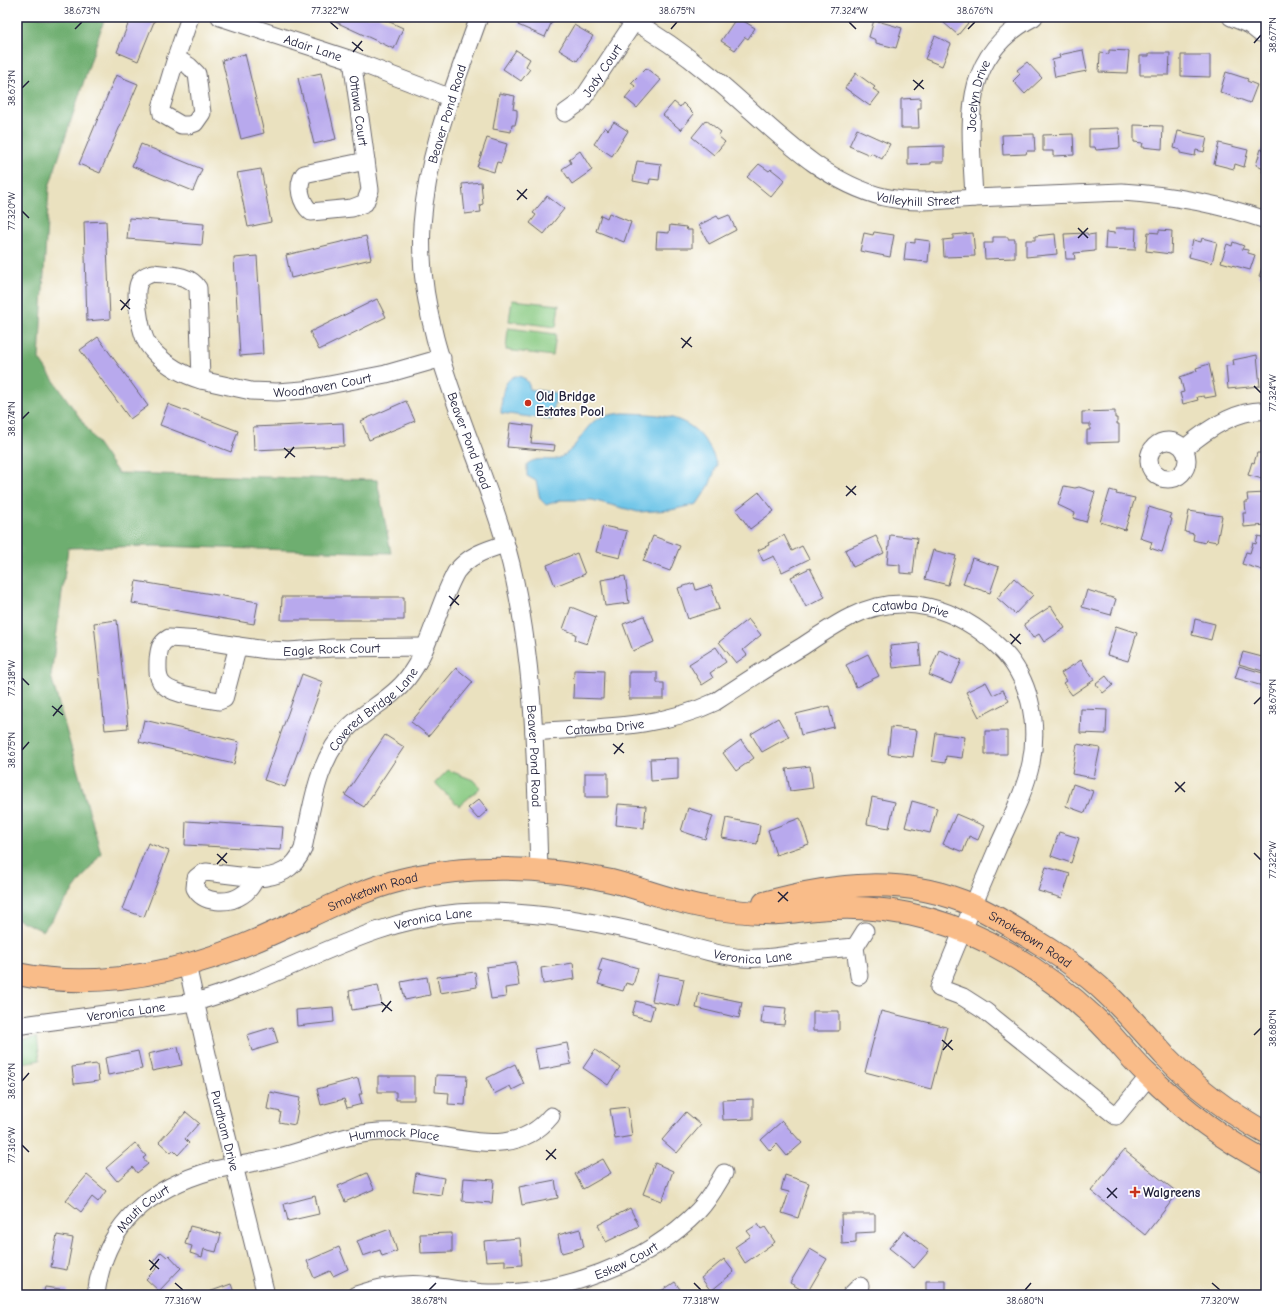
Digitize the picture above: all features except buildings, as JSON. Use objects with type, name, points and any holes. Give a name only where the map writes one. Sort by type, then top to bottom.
[{"type":"main road","name":"Smoketown Road","points":[[17,974],[40,979],[91,980],[150,974],[187,965],[274,933],[361,894],[401,880],[452,872],[539,870],[570,874],[609,881],[707,908],[738,911],[778,913],[830,908],[861,907],[895,910],[932,918],[982,938],[1010,954],[1067,993],[1096,1018],[1149,1076],[1188,1110],[1227,1139],[1266,1162]]},
{"type":"main road","name":"Smoketown Road","points":[[738,911],[817,889],[877,885],[928,890],[974,905],[1024,933],[1072,966],[1106,994],[1166,1057],[1195,1083],[1226,1107],[1266,1133]]},
{"type":"street","points":[[176,58],[190,17]]},
{"type":"street","name":"Adair Lane","points":[[220,17],[352,60],[451,98]]},
{"type":"street","name":"Beaver Pond Road","points":[[479,17],[432,159],[422,224],[422,248],[426,290],[432,325],[505,544],[518,600],[526,647],[534,732],[539,870]]},
{"type":"street","name":"Jocelyn Drive","points":[[974,198],[971,121],[974,92],[978,78],[986,60],[997,43],[1017,26],[1034,17]]},
{"type":"street","points":[[1230,17],[1250,25],[1260,33]]},
{"type":"street","name":"Valleyhill Street","points":[[630,19],[711,75],[785,140],[841,181],[862,190],[902,200],[925,202],[974,198],[1122,192],[1154,194],[1200,201],[1266,220]]},
{"type":"street","name":"Jody Court","points":[[565,113],[579,103],[586,94],[630,19]]},
{"type":"street","name":"Ottawa Court","points":[[352,60],[366,161]]},
{"type":"street","name":"Woodhaven Court","points":[[201,380],[198,288],[195,282],[188,278],[153,273],[146,275],[138,285],[137,305],[145,339],[155,353],[170,366],[188,376],[201,380],[251,390],[277,392],[303,390],[386,374],[442,358]]},
{"type":"street","points":[[1184,450],[1195,440],[1224,422],[1253,410],[1266,411]]},
{"type":"street","name":"Covered Bridge Lane","points":[[256,878],[280,874],[290,868],[299,858],[303,849],[318,779],[328,756],[338,740],[350,726],[393,693],[406,680],[417,664],[451,581],[459,568],[477,553],[505,544]]},
{"type":"street","name":"Catawba Drive","points":[[534,732],[657,721],[698,710],[715,702],[849,617],[878,607],[897,604],[916,604],[951,613],[970,623],[988,636],[1003,651],[1017,669],[1029,699],[1034,723],[1031,764],[1016,807],[962,930],[939,988],[963,997],[985,1011],[1116,1116],[1149,1076]]},
{"type":"street","name":"Eagle Rock Court","points":[[238,646],[224,699],[219,701],[171,691],[161,682],[158,675],[159,651],[163,641],[170,638],[201,640],[267,650],[289,651],[332,648],[424,647]]},
{"type":"street","name":"Veronica Lane","points":[[23,1025],[195,1002],[238,988],[376,930],[425,918],[457,913],[489,913],[575,920],[634,931],[719,954],[744,958],[769,958],[814,951],[856,947]]},
{"type":"street","points":[[860,976],[856,947],[865,931]]},
{"type":"street","name":"Purdham Drive","points":[[187,965],[233,1166],[266,1295]]},
{"type":"street","name":"Hummock Place","points":[[233,1166],[266,1161],[350,1136],[378,1132],[405,1132],[468,1141],[510,1141],[524,1137],[537,1130],[551,1116]]},
{"type":"street","name":"Mauti Court","points":[[96,1295],[104,1260],[111,1242],[123,1222],[136,1208],[164,1189],[190,1178],[233,1166]]},
{"type":"street","name":"Eskew Court","points":[[356,1295],[390,1286],[412,1284],[488,1293],[518,1292],[548,1288],[577,1281],[631,1258],[659,1242],[699,1210],[713,1192],[724,1173]]},
{"type":"green space","points":[[17,17],[105,17],[49,187],[39,359],[118,473],[377,480],[391,553],[155,546],[68,548],[51,676],[101,853],[43,931],[17,919]]},
{"type":"green space","points":[[512,300],[559,305],[556,327],[509,321]]},
{"type":"green space","points":[[508,328],[556,334],[553,356],[506,350]]},
{"type":"green space","points":[[448,770],[473,780],[480,788],[459,806],[435,783]]},
{"type":"green space","points":[[37,1037],[40,1060],[17,1064],[17,1040]]},
{"type":"water","name":"Old Bridge Estates Pool","points":[[515,376],[525,379],[530,389],[556,393],[552,420],[501,413],[502,397],[505,386],[510,378]]},
{"type":"water","points":[[623,413],[668,417],[681,421],[692,427],[702,436],[717,465],[709,486],[697,504],[671,510],[638,512],[592,500],[561,500],[546,505],[540,499],[536,481],[527,476],[527,464],[531,461],[540,459],[551,460],[565,455],[594,421],[606,416]]},
{"type":"place","name":"Old Bridge Estates Pool","points":[[528,403]]},
{"type":"place","name":"Walgreens","points":[[1135,1192]]}]
